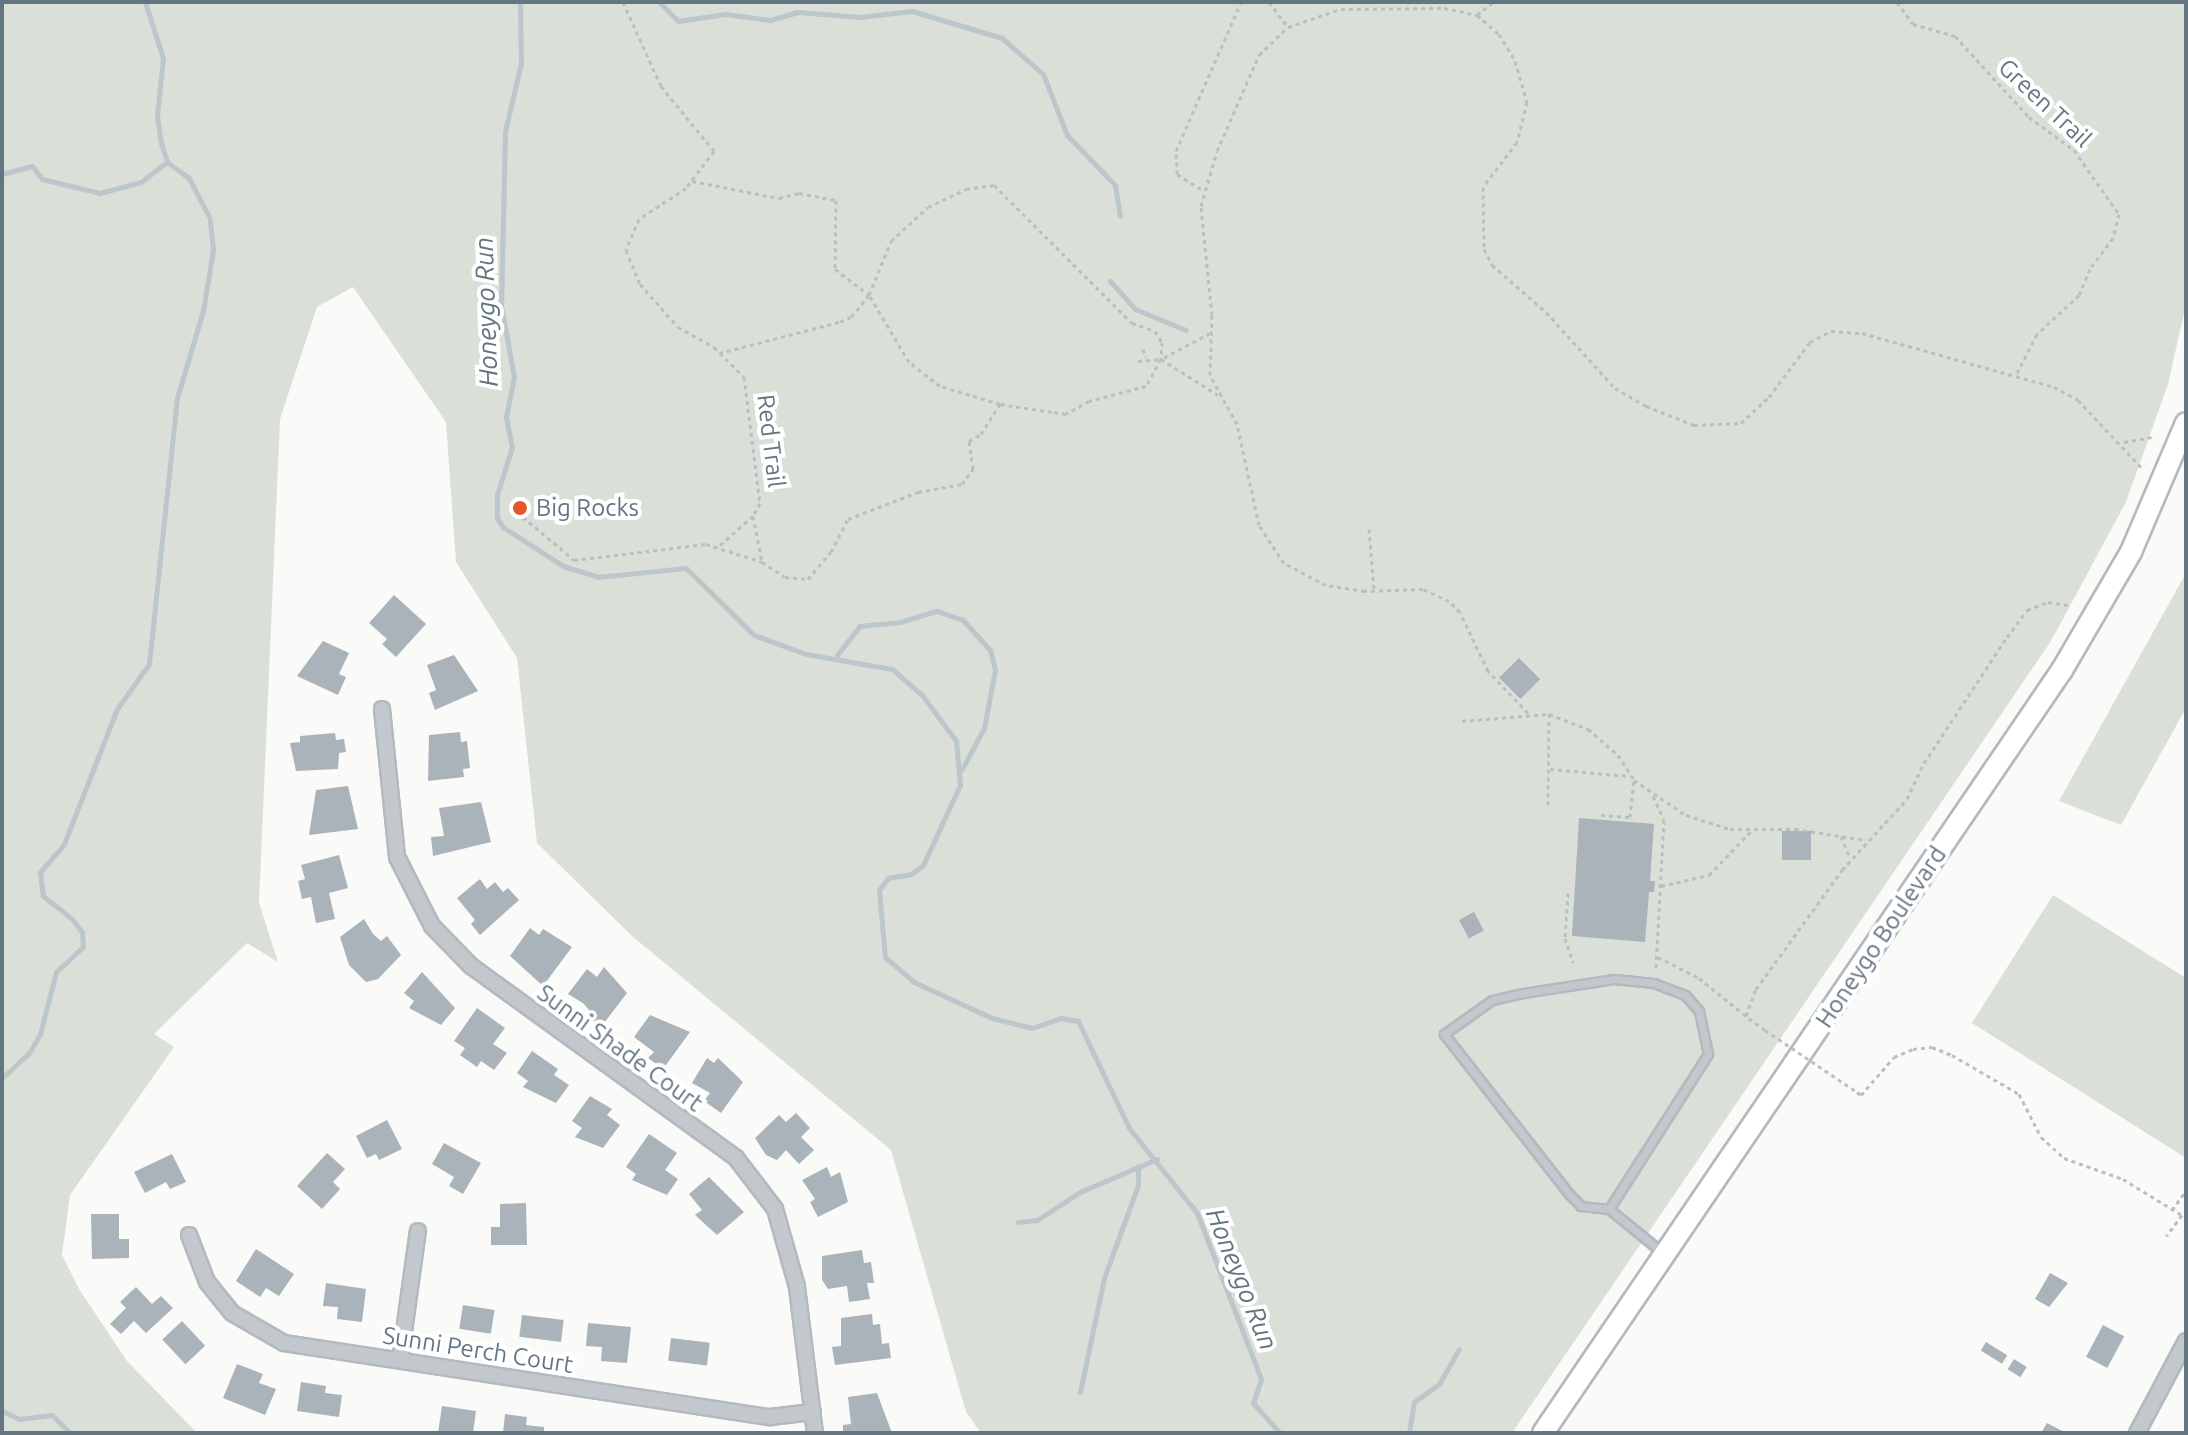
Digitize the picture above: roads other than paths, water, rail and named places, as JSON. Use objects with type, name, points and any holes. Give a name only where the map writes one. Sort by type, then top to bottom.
[{"type":"main road","name":"Honeygo Boulevard","points":[[1543,1433],[2062,670],[2131,552],[2186,423]]},
{"type":"street","name":"Sunni Shade Court","points":[[382,709],[397,857],[432,926],[471,966],[736,1158],[775,1209],[797,1287],[815,1433]]},
{"type":"street","points":[[400,1360],[418,1231]]},
{"type":"street","name":"Sunni Perch Court","points":[[189,1235],[207,1282],[232,1313],[253,1328],[284,1343],[770,1417],[813,1412]]},
{"type":"street","points":[[2137,1433],[2186,1341]]},
{"type":"lane","points":[[1609,1209],[1708,1054],[1699,1011],[1685,995],[1654,983],[1614,979],[1492,1000],[1444,1034],[1581,1206],[1609,1209],[1666,1255]]},
{"type":"waterway","points":[[145,2],[163,58],[157,115],[161,143],[167,162],[189,178],[208,215]]},
{"type":"waterway","name":"Honeygo Run","points":[[520,2],[521,63],[505,132],[501,305],[514,377],[506,417],[512,447],[497,495],[497,518],[503,527],[563,566],[598,577],[686,568],[754,635],[806,654],[892,669],[922,695],[956,741],[960,785],[923,865],[912,874],[888,878],[879,890],[885,957],[914,982],[992,1018],[1032,1028],[1061,1018],[1078,1021],[1129,1128],[1197,1213],[1261,1379],[1253,1403],[1280,1433]]},
{"type":"waterway","points":[[659,2],[678,21],[725,14],[770,20],[798,12],[860,17],[912,11],[1002,38],[1043,74],[1067,135],[1115,185],[1120,216]]},
{"type":"waterway","points":[[2,174],[32,166],[42,179],[100,193],[141,182],[167,162]]},
{"type":"waterway","points":[[2,1078],[29,1053],[40,1034],[56,972],[83,947],[82,932],[71,918],[43,896],[40,872],[64,844],[117,709],[149,664],[177,398],[203,311],[213,250],[210,219]]},
{"type":"waterway","points":[[1110,281],[1135,309],[1186,330]]},
{"type":"waterway","name":"Honeygo Run","points":[[837,655],[860,626],[900,622],[937,611],[963,620],[990,650],[995,670],[984,728],[962,769]]},
{"type":"waterway","points":[[1018,1222],[1037,1220],[1080,1192],[1157,1159]]},
{"type":"waterway","points":[[1080,1392],[1104,1278],[1138,1185],[1138,1166]]},
{"type":"waterway","points":[[1409,1433],[1414,1402],[1439,1384],[1459,1349]]},
{"type":"waterway","points":[[2,1411],[19,1419],[52,1415],[70,1433]]},
{"type":"place","name":"Big Rocks","points":[[520,508]]}]
